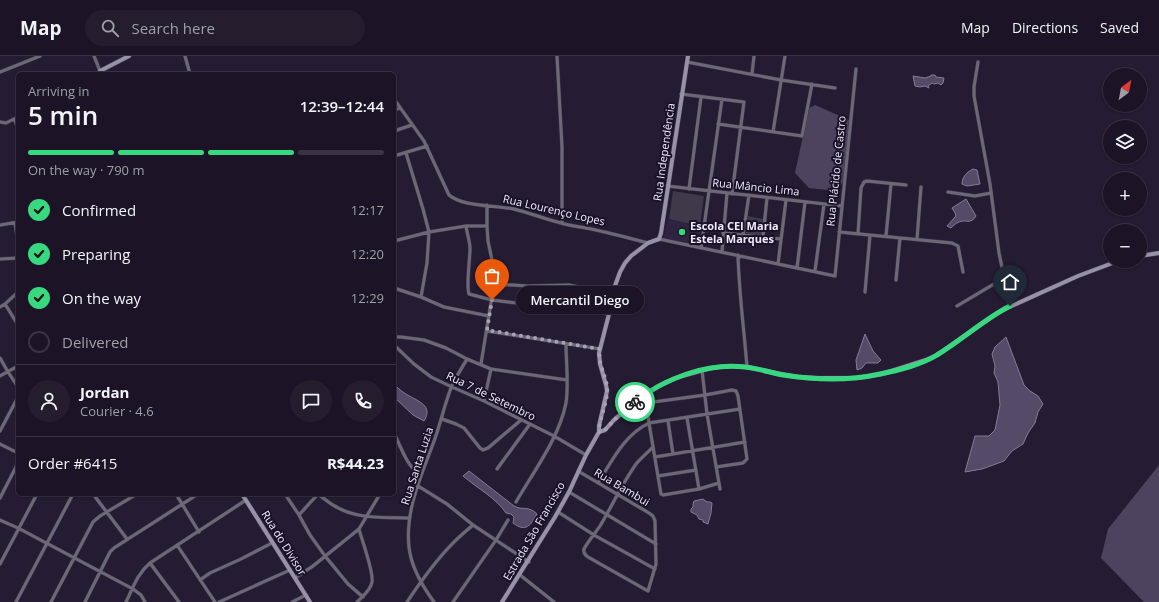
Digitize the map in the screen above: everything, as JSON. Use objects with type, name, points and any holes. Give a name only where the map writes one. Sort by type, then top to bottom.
[{"type":"street","points":[[27,56],[29,61]]},
{"type":"street","points":[[0,72],[40,56]]},
{"type":"street","points":[[94,56],[101,72]]},
{"type":"street","points":[[103,72],[129,56]]},
{"type":"street","points":[[185,56],[189,72]]},
{"type":"street","points":[[557,56],[562,147],[562,223]]},
{"type":"street","name":"Rua Independência","points":[[659,239],[688,56]]},
{"type":"street","points":[[752,74],[754,56]]},
{"type":"street","points":[[773,132],[785,56]]},
{"type":"street","points":[[686,62],[781,80],[834,88]]},
{"type":"street","points":[[978,62],[974,96],[991,193],[999,253],[1010,306]]},
{"type":"street","name":"Rua Plácido de Castro","points":[[814,271],[834,276],[856,69]]},
{"type":"street","points":[[718,124],[802,136],[812,84]]},
{"type":"street","points":[[681,94],[744,102],[732,194]]},
{"type":"street","points":[[689,189],[701,97]]},
{"type":"street","points":[[701,248],[722,99]]},
{"type":"street","points":[[396,102],[427,146],[396,155]]},
{"type":"street","points":[[396,109],[400,108]]},
{"type":"street","points":[[0,122],[6,123],[14,120],[16,124]]},
{"type":"street","points":[[396,130],[412,125]]},
{"type":"street","name":"Rua Lourenço Lopes","points":[[427,146],[449,195],[453,199],[487,206],[499,206],[515,209],[562,223],[648,243]]},
{"type":"street","points":[[406,152],[423,209],[428,232],[426,263],[421,297]]},
{"type":"street","points":[[858,234],[862,184],[867,181],[906,185]]},
{"type":"street","points":[[886,236],[890,184]]},
{"type":"street","name":"Rua Mâncio Lima","points":[[668,186],[842,206]]},
{"type":"street","points":[[917,239],[921,187]]},
{"type":"street","points":[[948,192],[975,196],[991,193]]},
{"type":"street","points":[[722,252],[727,193]]},
{"type":"street","points":[[743,235],[748,196]]},
{"type":"street","points":[[763,236],[767,198]]},
{"type":"street","points":[[778,264],[786,200]]},
{"type":"street","points":[[797,268],[805,202]]},
{"type":"street","points":[[648,243],[659,239],[814,271],[824,204]]},
{"type":"street","points":[[481,364],[494,284],[493,265],[488,241],[487,206]]},
{"type":"street","points":[[0,225],[16,222]]},
{"type":"street","points":[[396,240],[428,232],[466,226],[487,226]]},
{"type":"street","points":[[466,226],[470,246],[469,294],[492,300],[609,314]]},
{"type":"street","points":[[839,232],[952,243],[958,246],[963,272]]},
{"type":"street","points":[[723,233],[781,239]]},
{"type":"street","points":[[865,292],[870,235]]},
{"type":"street","points":[[896,280],[900,238]]},
{"type":"street","name":"Estrada São Francisco","points":[[502,602],[529,562],[558,512],[599,432],[607,391],[599,356],[612,294],[620,272],[625,264],[631,256],[648,243]]},
{"type":"street","points":[[1147,255],[1159,254]]},
{"type":"street","points":[[738,255],[746,367]]},
{"type":"street","points":[[0,259],[16,258]]},
{"type":"street","points":[[599,432],[605,430],[614,420],[643,395],[666,382],[711,368],[728,366],[746,367],[811,378],[846,379],[882,374],[926,360],[937,355],[1010,306],[1103,267]]},
{"type":"street","points":[[957,306],[1004,278]]},
{"type":"street","points":[[494,284],[528,286],[569,285],[612,294]]},
{"type":"street","points":[[396,289],[444,307],[489,316]]},
{"type":"street","points":[[0,306],[5,304],[16,294]]},
{"type":"street","points":[[5,304],[16,322]]},
{"type":"street","points":[[487,330],[600,349]]},
{"type":"street","points":[[396,337],[424,340],[446,348],[467,359],[492,369],[567,380]]},
{"type":"street","points":[[516,502],[554,436],[563,414],[567,380],[566,344]]},
{"type":"street","name":"Rua 7 de Setembro","points":[[396,347],[414,364],[431,377],[484,400],[554,436],[586,456]]},
{"type":"street","points":[[0,358],[16,384]]},
{"type":"street","name":"Rua Santa Luzia","points":[[434,602],[421,582],[412,562],[408,532],[421,475],[434,442],[452,387],[467,359]]},
{"type":"street","points":[[0,376],[16,367]]},
{"type":"street","points":[[484,400],[492,369]]},
{"type":"street","points":[[702,370],[707,414],[720,489]]},
{"type":"street","points":[[646,403],[732,390],[737,392],[747,459],[745,462],[716,467]]},
{"type":"street","points":[[643,395],[646,403],[658,476],[663,495],[699,489],[719,483]]},
{"type":"street","points":[[0,431],[16,401]]},
{"type":"street","points":[[598,483],[615,455],[641,427],[668,420],[740,409]]},
{"type":"street","points":[[687,418],[699,489]]},
{"type":"street","points":[[442,419],[464,428],[483,450],[488,448],[522,420]]},
{"type":"street","points":[[668,420],[673,454]]},
{"type":"street","points":[[497,469],[530,424]]},
{"type":"street","points":[[396,437],[408,462],[416,472],[421,475]]},
{"type":"street","points":[[655,458],[745,442]]},
{"type":"street","points":[[0,444],[16,452]]},
{"type":"street","points":[[594,535],[637,463],[653,447]]},
{"type":"street","points":[[0,498],[16,467]]},
{"type":"street","points":[[658,476],[696,470]]},
{"type":"street","name":"Rua Bambui","points":[[578,471],[653,516],[655,521],[656,559],[655,570],[648,591],[585,554],[585,549],[594,535]]},
{"type":"street","points":[[418,486],[447,504],[472,525],[529,562]]},
{"type":"street","points":[[569,492],[656,544]]},
{"type":"street","points":[[0,564],[35,496]]},
{"type":"street","points":[[16,602],[71,496]]},
{"type":"street","points":[[94,496],[127,539]]},
{"type":"street","points":[[51,602],[93,522],[132,496]]},
{"type":"street","points":[[177,496],[198,532]]},
{"type":"street","points":[[85,602],[116,545],[195,496]]},
{"type":"street","name":"Rua do Divisor","points":[[243,496],[310,602]]},
{"type":"street","points":[[286,496],[300,515],[310,535],[325,556],[348,584],[363,597]]},
{"type":"street","points":[[300,515],[316,496]]},
{"type":"street","points":[[321,496],[334,506],[353,514],[366,517],[410,518]]},
{"type":"street","points":[[295,578],[313,566],[359,529],[379,496]]},
{"type":"street","points":[[126,602],[133,589],[134,583],[142,570],[150,563],[246,500]]},
{"type":"street","points":[[558,512],[594,535],[655,570]]},
{"type":"street","points":[[0,520],[133,589],[141,595],[145,602]]},
{"type":"street","points":[[453,602],[508,520]]},
{"type":"street","points":[[407,602],[421,582],[454,542],[472,525]]},
{"type":"street","points":[[356,602],[363,597],[373,581],[359,529]]},
{"type":"street","points":[[200,580],[210,573],[272,543]]},
{"type":"street","points":[[177,545],[215,602]]},
{"type":"street","points":[[150,563],[179,602]]},
{"type":"street","points":[[219,602],[290,570]]},
{"type":"street","points":[[520,575],[554,602]]},
{"type":"street","points":[[292,602],[306,595]]},
{"type":"shaded area","points":[[931,75],[944,78],[943,83],[941,85],[938,83],[932,83],[928,86],[929,88],[925,86],[915,86],[913,76],[925,78]]},
{"type":"shaded area","points":[[815,105],[849,120],[844,180],[837,191],[809,188],[795,173],[809,108]]},
{"type":"shaded area","points":[[973,169],[977,170],[980,184],[967,186],[962,184],[965,175]]},
{"type":"shaded area","points":[[673,191],[704,196],[700,226],[669,219]]},
{"type":"shaded area","points":[[966,199],[976,216],[974,219],[970,221],[961,221],[951,228],[947,226],[956,216],[952,208]]},
{"type":"shaded area","points":[[748,216],[763,219],[762,236],[745,233]]},
{"type":"shaded area","name":"Escola CEI Maria Estela Marques","points":[[668,219],[701,226],[698,246],[663,239]]},
{"type":"shaded area","points":[[865,334],[873,351],[881,360],[878,363],[866,363],[862,368],[857,370],[856,360]]},
{"type":"shaded area","points":[[1006,337],[1024,385],[1038,396],[1043,404],[1038,412],[1035,423],[1023,444],[1012,451],[1004,461],[982,469],[965,472],[975,436],[989,436],[995,430],[1000,405],[998,382],[994,373],[995,366],[992,354],[995,347]]},
{"type":"shaded area","points":[[396,386],[426,407],[427,416],[424,421],[413,415],[396,399]]},
{"type":"shaded area","points":[[1159,465],[1159,602],[1144,602],[1101,558],[1108,529]]},
{"type":"shaded area","points":[[469,471],[514,506],[534,511],[537,514],[533,521],[525,527],[518,526],[513,523],[514,517],[511,514],[506,513],[492,498],[463,476]]},
{"type":"shaded area","points":[[703,499],[712,503],[708,524],[703,522],[703,520],[699,519],[697,515],[691,512],[694,501]]},
{"type":"way so far","points":[[492,300],[487,330],[600,349],[600,364],[607,391],[599,432],[605,430],[635,402]]},
{"type":"place","name":"Escola CEI Maria Estela Marques","points":[[682,232]]},
{"type":"place","name":"Mercantil Diego","points":[[492,300]]},
{"type":"route","points":[[635,402],[643,395],[666,382],[702,370],[728,366],[746,367],[798,377],[846,379],[882,374],[937,355],[1010,306]]}]
